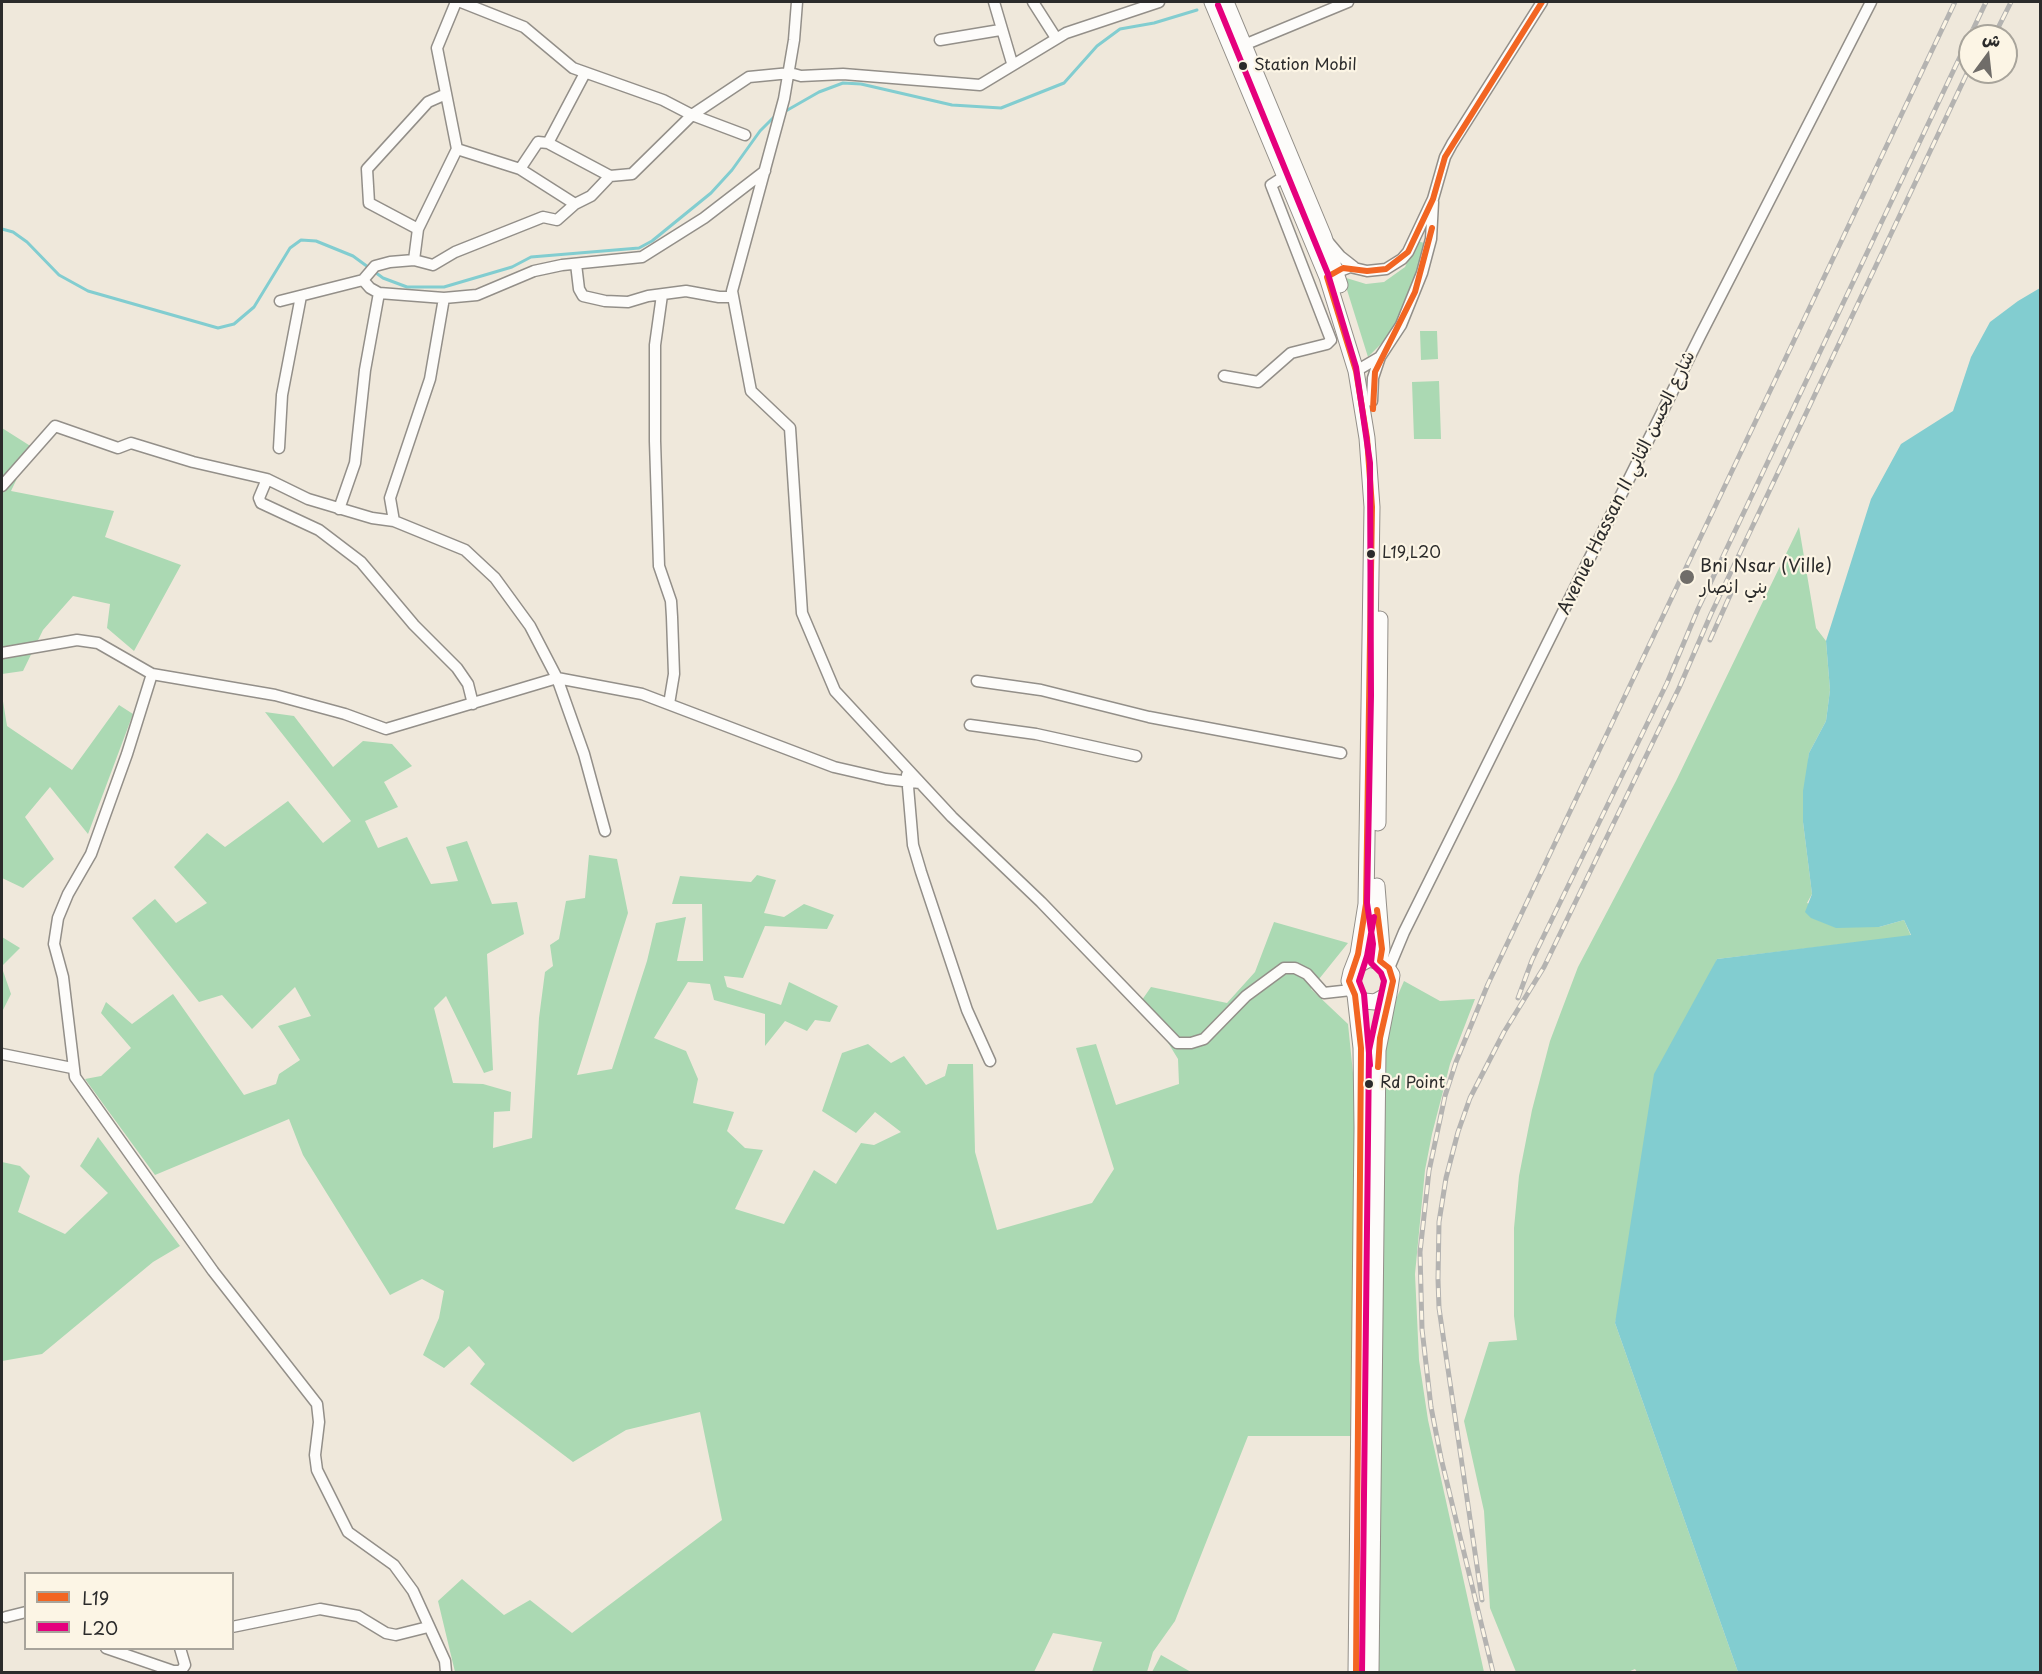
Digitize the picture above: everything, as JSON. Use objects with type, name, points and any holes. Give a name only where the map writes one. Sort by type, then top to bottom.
[{"type":"highway","points":[[1212,2],[1285,176],[1332,274],[1334,298],[1372,401],[1381,484],[1376,902],[1384,964],[1393,981],[1378,1050],[1371,1672]]},
{"type":"highway","points":[[1226,2],[1324,237],[1332,274],[1360,368],[1367,438],[1372,507],[1366,904],[1364,929],[1349,981],[1353,992],[1361,1048],[1362,1128],[1356,1672]]},
{"type":"highway","points":[[1353,968],[1363,960],[1384,964]]},
{"type":"highway","points":[[1353,992],[1364,1001],[1375,1002],[1389,994]]},
{"type":"street","points":[[414,260],[418,229],[457,149],[437,48],[456,2]]},
{"type":"street","points":[[461,2],[524,27],[573,68],[663,100],[692,115],[746,135]]},
{"type":"street","points":[[797,2],[790,73],[732,291],[751,391],[790,428],[802,613],[835,691],[920,783],[1041,902],[1177,1043],[1191,1043],[1204,1039],[1246,996],[1284,968],[1302,971],[1324,993],[1353,992]]},
{"type":"street","points":[[994,2],[1000,30],[1012,63]]},
{"type":"street","points":[[1033,2],[1056,38]]},
{"type":"street","points":[[519,169],[538,142],[548,142],[610,176],[632,174],[692,115],[749,77],[790,73],[801,76],[843,74],[980,85],[1012,63],[1056,38],[1159,2]]},
{"type":"street","points":[[1244,45],[1348,2]]},
{"type":"street","points":[[1332,274],[1350,267],[1376,271],[1402,259],[1433,199],[1445,157],[1452,144],[1542,2]]},
{"type":"street","name":"Avenue Hassan II شارع الحسن الثاني","points":[[1384,964],[1404,932],[1695,346],[1871,2]]},
{"type":"street","points":[[940,40],[1000,30]]},
{"type":"street","points":[[548,142],[585,73]]},
{"type":"street","points":[[418,229],[369,203],[367,169],[428,102],[446,94]]},
{"type":"street","points":[[457,149],[519,169],[575,204]]},
{"type":"street","points":[[369,274],[370,288],[379,293],[444,298],[477,295],[534,271],[642,256],[704,218],[765,171]]},
{"type":"street","points":[[280,301],[369,274],[390,262],[414,260],[433,265],[455,252],[543,217],[557,220],[575,204],[591,196],[610,176]]},
{"type":"street","points":[[1224,376],[1258,382],[1291,352],[1328,344],[1331,340],[1319,304],[1271,185],[1285,176]]},
{"type":"street","points":[[1372,401],[1373,378],[1380,357],[1401,325],[1422,273],[1431,240],[1433,199]]},
{"type":"street","points":[[1324,237],[1340,256],[1357,269]]},
{"type":"street","points":[[576,264],[579,289],[583,296],[605,302],[628,302],[686,291],[733,297]]},
{"type":"street","points":[[339,509],[355,463],[365,370],[379,293]]},
{"type":"street","points":[[662,295],[654,345],[659,566],[670,601],[672,617],[674,674],[669,704]]},
{"type":"street","points":[[279,448],[282,395],[301,296]]},
{"type":"street","points":[[394,520],[390,498],[430,379],[444,298]]},
{"type":"street","points":[[1319,304],[1334,298]]},
{"type":"street","points":[[1360,368],[1380,357]]},
{"type":"street","points":[[2,486],[55,426],[118,448],[131,443],[193,462],[267,479],[308,500],[372,518],[394,520],[465,550],[495,578],[530,626],[557,678],[584,754],[605,831]]},
{"type":"street","points":[[267,479],[259,498],[261,503],[319,530],[361,562],[414,625],[457,668],[468,684],[473,704]]},
{"type":"street","points":[[2,653],[76,640],[98,643],[152,674],[275,695],[345,714],[386,729],[557,678],[642,694],[834,767],[920,783]]},
{"type":"street","points":[[152,674],[127,754],[91,854],[68,894],[58,918],[54,944],[63,977],[72,1068],[75,1077],[213,1271],[317,1404],[320,1422],[315,1455],[317,1470],[348,1532],[394,1565],[413,1591],[445,1661],[446,1672]]},
{"type":"street","points":[[976,681],[1041,690],[1149,717],[1341,753]]},
{"type":"street","points":[[970,724],[1036,734],[1136,756]]},
{"type":"street","points":[[908,770],[905,781],[913,845],[967,1010],[990,1061]]},
{"type":"street","points":[[2,1054],[50,1066],[72,1068]]},
{"type":"street","points":[[234,1627],[320,1609],[358,1616],[386,1633],[396,1635],[428,1627]]},
{"type":"street","points":[[6,1617],[24,1612]]},
{"type":"street","points":[[112,1650],[172,1671],[181,1671],[185,1665],[181,1650]]},
{"type":"green space","points":[[1418,241],[1424,243],[1414,281],[1401,314],[1386,339],[1368,357],[1343,277],[1366,284],[1384,282],[1405,267]]},
{"type":"green space","points":[[1420,331],[1437,331],[1438,359],[1421,360]]},
{"type":"green space","points":[[1439,381],[1441,439],[1414,439],[1412,382]]},
{"type":"green space","points":[[2,428],[32,447],[11,491],[114,511],[105,537],[181,565],[134,651],[107,628],[110,604],[73,596],[43,630],[23,671],[2,674]]},
{"type":"green space","points":[[1799,527],[1816,628],[1826,641],[1830,690],[1826,721],[1809,753],[1803,822],[1812,894],[1807,903],[1879,927],[1904,920],[1911,936],[1717,959],[1615,1323],[1738,1672],[1637,1672],[1635,1669],[1628,1672],[1516,1672],[1490,1608],[1484,1511],[1464,1421],[1489,1342],[1517,1340],[1514,1316],[1514,1228],[1519,1176],[1532,1110],[1550,1041],[1578,967],[1676,781]]},
{"type":"green space","points":[[2,695],[7,726],[72,770],[119,705],[133,714],[88,834],[50,787],[25,817],[54,859],[23,888],[2,878]]},
{"type":"green space","points":[[265,712],[294,716],[333,767],[363,741],[392,744],[412,766],[384,782],[398,807],[365,821],[378,848],[407,837],[431,884],[458,881],[446,847],[467,841],[492,904],[517,902],[524,934],[487,954],[493,1070],[484,1073],[446,996],[434,1008],[453,1083],[483,1084],[511,1092],[510,1111],[494,1112],[493,1148],[532,1138],[539,1018],[545,972],[553,966],[550,945],[559,939],[566,901],[585,898],[589,855],[617,859],[628,913],[577,1075],[612,1069],[647,961],[656,923],[686,917],[677,961],[703,961],[702,904],[672,904],[680,876],[751,882],[757,875],[776,880],[764,913],[784,917],[804,904],[834,915],[827,929],[765,926],[743,978],[724,976],[727,987],[781,1005],[789,982],[838,1006],[830,1022],[815,1020],[807,1031],[785,1021],[765,1046],[765,1014],[714,1000],[710,984],[688,982],[654,1038],[686,1051],[698,1079],[693,1103],[734,1112],[727,1131],[745,1148],[763,1150],[735,1209],[784,1224],[814,1170],[836,1184],[861,1143],[874,1145],[901,1132],[875,1112],[856,1133],[822,1111],[842,1053],[868,1044],[891,1063],[904,1056],[926,1085],[945,1076],[948,1064],[973,1064],[975,1152],[997,1230],[1092,1203],[1114,1169],[1076,1048],[1096,1044],[1116,1105],[1179,1084],[1178,1059],[1142,1000],[1151,987],[1227,1003],[1255,972],[1274,922],[1348,943],[1311,989],[1348,1024],[1355,1093],[1353,1436],[1248,1436],[1175,1621],[1153,1652],[1147,1672],[1092,1672],[1102,1642],[1053,1633],[1034,1672],[455,1672],[438,1601],[462,1579],[504,1615],[530,1600],[572,1633],[722,1520],[700,1412],[626,1430],[573,1462],[470,1384],[485,1364],[469,1346],[444,1368],[423,1355],[439,1318],[444,1291],[422,1279],[390,1295],[303,1155],[289,1119],[155,1175],[85,1079],[101,1076],[131,1048],[101,1013],[106,1002],[132,1024],[173,994],[244,1095],[276,1084],[279,1074],[300,1060],[278,1026],[311,1016],[295,987],[252,1029],[222,995],[199,1002],[132,918],[155,899],[176,923],[207,903],[174,867],[207,833],[225,847],[288,801],[323,843],[351,821]]},
{"type":"green space","points":[[2,937],[20,948],[2,966]]},
{"type":"green space","points":[[2,968],[11,994],[2,1012]]},
{"type":"green space","points":[[1404,981],[1440,1001],[1475,999],[1450,1064],[1432,1134],[1425,1170],[1415,1274],[1419,1360],[1428,1420],[1484,1672],[1376,1672],[1379,1084],[1390,1013]]},
{"type":"green space","points":[[98,1137],[180,1246],[153,1262],[42,1354],[2,1361],[2,1162],[20,1166],[30,1176],[18,1212],[65,1234],[108,1193],[80,1166]]},
{"type":"green space","points":[[1161,1655],[1191,1672],[1152,1672]]},
{"type":"water","points":[[2040,288],[2040,1672],[1738,1672],[1615,1323],[1654,1074],[1717,959],[1911,935],[1904,920],[1879,927],[1836,928],[1811,918],[1805,912],[1812,894],[1803,822],[1803,791],[1809,753],[1826,721],[1830,690],[1826,641],[1871,499],[1901,444],[1953,411],[1971,357],[1990,322]]},
{"type":"waterway","points":[[784,112],[819,92],[843,83],[861,84],[952,105],[1001,108],[1064,83],[1097,46],[1120,29],[1154,23],[1197,10]]},
{"type":"waterway","points":[[2,229],[13,232],[27,242],[59,275],[88,291],[218,328],[234,324],[254,307],[290,248],[301,240],[316,241],[353,256],[383,278],[407,287],[444,287],[512,267],[531,257],[639,248],[652,241],[711,193],[732,170],[760,131],[775,116]]},
{"type":"railway","points":[[1493,1672],[1441,1458],[1431,1407],[1422,1329],[1420,1252],[1429,1171],[1445,1096],[1456,1062],[1488,984],[1955,2]]},
{"type":"railway","points":[[1518,998],[1532,960],[1667,683],[1698,609],[1986,2]]},
{"type":"railway","points":[[2000,24],[2011,2]]},
{"type":"railway","points":[[1482,1600],[1439,1308],[1439,1222],[1446,1178],[1458,1132],[1470,1098],[1504,1032],[1544,967],[1679,688],[1711,614],[1962,84]]},
{"type":"railway","points":[[1710,640],[1736,582]]},
{"type":"transit line","name":"L19","points":[[1356,1672],[1361,1048],[1355,995],[1349,981],[1358,954],[1366,904],[1372,507],[1367,438],[1356,371],[1327,277],[1343,268],[1367,271],[1386,269],[1408,252],[1433,199],[1445,157],[1542,2]]},
{"type":"transit line","name":"L20","points":[[1218,5],[1328,274],[1356,367],[1370,463],[1371,696],[1367,903],[1373,944],[1371,963],[1381,973],[1384,981],[1369,1050],[1362,1672]]},
{"type":"transit line","name":"L19","points":[[1373,409],[1375,372],[1415,292],[1432,228]]},
{"type":"transit line","name":"L19","points":[[1377,910],[1382,949],[1380,961],[1389,968],[1393,981],[1380,1038],[1378,1067]]},
{"type":"transit line","name":"L20","points":[[1370,1065],[1364,994],[1359,981],[1367,956],[1374,917]]},
{"type":"place","name":"Station Mobil","points":[[1243,66]]},
{"type":"place","name":"L19,L20","points":[[1371,554]]},
{"type":"place","name":"Bni Nsar (Ville) بني انصار","points":[[1687,577]]},
{"type":"place","name":"Rd Point","points":[[1369,1084]]}]
